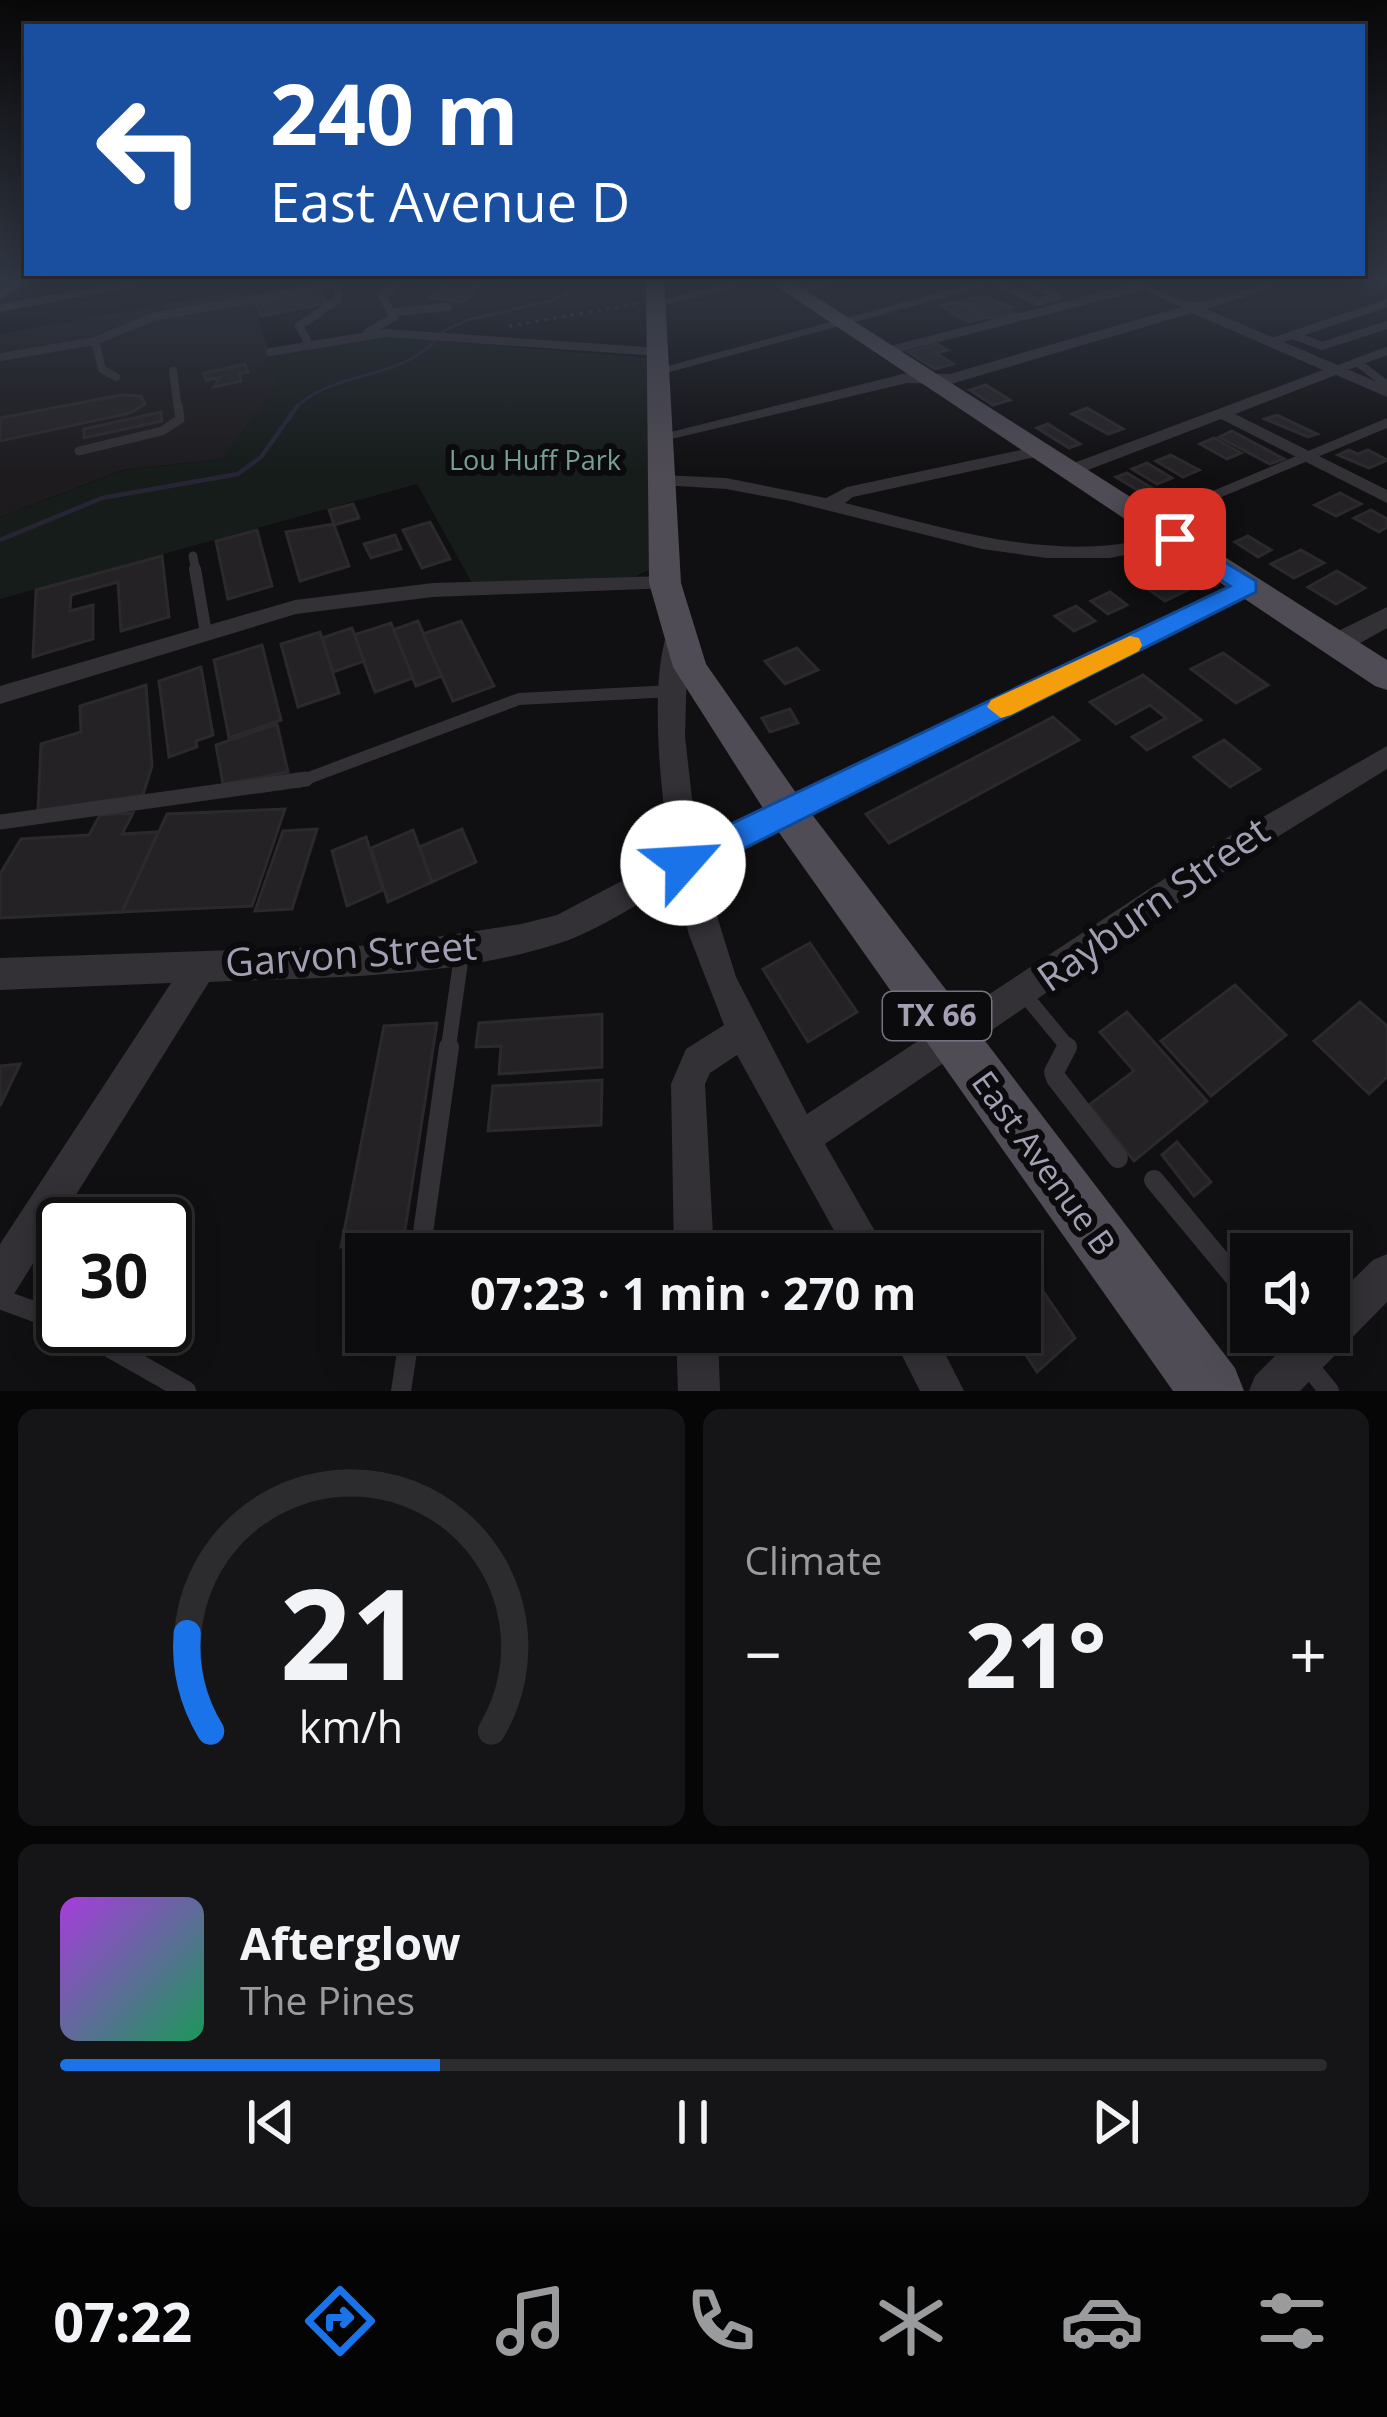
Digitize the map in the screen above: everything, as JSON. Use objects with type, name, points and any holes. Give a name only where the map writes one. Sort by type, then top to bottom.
[{"type":"main road","name":"East Avenue B","points":[[657,343],[665,583],[688,690],[787,812],[1212,1391]]},
{"type":"main road","points":[[873,343],[1387,677]]},
{"type":"street","points":[[660,361],[741,343]]},
{"type":"street","points":[[659,436],[907,378],[951,379],[1075,343]]},
{"type":"street","points":[[1274,343],[1387,389]]},
{"type":"street","points":[[1069,471],[1336,370]]},
{"type":"street","points":[[1219,412],[1387,497]]},
{"type":"street","points":[[826,507],[847,493],[1039,451]]},
{"type":"street","points":[[662,480],[730,482],[957,537],[1076,553],[1113,554],[1175,539]]},
{"type":"street","points":[[0,695],[334,599],[470,588],[665,583]]},
{"type":"street","name":"Garvon Street","points":[[0,974],[383,960],[562,928],[683,863],[1248,587]]},
{"type":"street","points":[[1336,644],[1387,616]]},
{"type":"street","points":[[688,690],[683,863],[718,974],[743,1032],[856,1233]]},
{"type":"street","name":"Rayburn Street","points":[[803,1137],[955,1041],[1281,816],[1387,756]]},
{"type":"street","points":[[0,1280],[202,964]]},
{"type":"street","points":[[693,1233],[688,1084],[698,1060],[743,1032]]},
{"type":"street","points":[[1350,1302],[1387,1274]]},
{"type":"street","points":[[698,1353],[699,1391]]},
{"type":"street","points":[[922,1353],[943,1391]]},
{"type":"street","points":[[1270,1391],[1288,1353]]},
{"type":"lane","points":[[0,357],[84,343]]},
{"type":"lane","points":[[95,343],[102,369],[116,377]]},
{"type":"lane","points":[[270,352],[315,343]]},
{"type":"lane","points":[[471,343],[660,361]]},
{"type":"lane","points":[[887,352],[922,343]]},
{"type":"lane","points":[[1336,370],[1387,351]]},
{"type":"lane","points":[[1357,362],[1387,389]]},
{"type":"lane","points":[[79,451],[162,431],[181,419],[173,371]]},
{"type":"lane","points":[[1149,523],[1387,422]]},
{"type":"lane","points":[[193,556],[206,633]]},
{"type":"lane","points":[[0,822],[295,783],[519,699],[688,690]]},
{"type":"lane","points":[[423,1233],[462,949]]},
{"type":"lane","points":[[1024,993],[1067,1046],[1054,1072],[1056,1078],[1118,1158]]},
{"type":"lane","points":[[1154,1180],[1230,1272]]},
{"type":"lane","points":[[0,1299],[36,1312]]},
{"type":"lane","points":[[119,1353],[186,1391]]},
{"type":"lane","points":[[401,1391],[407,1353]]},
{"type":"lane","points":[[1298,1353],[1329,1391]]},
{"type":"shaded area","points":[[0,343],[266,343],[279,381],[223,459],[123,470],[0,517]]},
{"type":"green space","name":"Lou Huff Park","points":[[339,343],[462,343],[647,358],[649,570],[632,578],[472,583],[417,484],[0,599],[0,517],[124,470],[223,459],[278,381],[268,356]]},
{"type":"building","points":[[937,344],[947,350],[936,353],[953,364],[935,369],[908,352]]},
{"type":"building","points":[[245,364],[248,372],[239,374],[241,381],[214,387],[220,378],[206,380],[204,373]]},
{"type":"building","points":[[986,385],[1010,400],[993,405],[970,390]]},
{"type":"building","points":[[121,395],[141,396],[145,404],[130,413],[0,441],[0,418]]},
{"type":"building","points":[[1087,408],[1123,429],[1108,434],[1072,414]]},
{"type":"building","points":[[161,412],[162,421],[84,438],[84,429]]},
{"type":"building","points":[[1277,415],[1317,434],[1308,437],[1265,419]]},
{"type":"building","points":[[1048,424],[1080,444],[1069,448],[1037,428]]},
{"type":"building","points":[[1232,431],[1284,459],[1270,464],[1219,437]]},
{"type":"building","points":[[1214,438],[1241,453],[1227,459],[1200,444]]},
{"type":"building","points":[[1349,450],[1358,454],[1368,450],[1387,460],[1369,468],[1338,455]]},
{"type":"building","points":[[1171,455],[1199,470],[1183,477],[1156,461]]},
{"type":"building","points":[[1147,463],[1172,478],[1157,484],[1132,469]]},
{"type":"building","points":[[1127,473],[1165,496],[1154,500],[1116,477]]},
{"type":"building","points":[[1340,493],[1361,504],[1336,516],[1315,505]]},
{"type":"building","points":[[353,504],[359,518],[334,525],[349,566],[300,581],[286,532],[334,524],[329,510]]},
{"type":"building","points":[[1371,510],[1387,519],[1387,527],[1379,532],[1354,518]]},
{"type":"building","points":[[430,522],[450,559],[422,568],[403,530]]},
{"type":"building","points":[[257,530],[272,586],[228,599],[216,541]]},
{"type":"building","points":[[395,535],[401,549],[371,558],[364,544]]},
{"type":"building","points":[[1248,536],[1271,550],[1258,557],[1235,542]]},
{"type":"building","points":[[1301,550],[1324,563],[1294,578],[1271,564]]},
{"type":"building","points":[[162,556],[169,617],[121,631],[118,582],[71,595],[70,611],[93,605],[93,639],[33,657],[36,590]]},
{"type":"building","points":[[1179,564],[1206,581],[1165,601],[1132,578],[1148,570],[1155,575]]},
{"type":"building","points":[[1337,571],[1365,588],[1336,604],[1308,587]]},
{"type":"building","points":[[1110,592],[1127,605],[1108,614],[1091,601]]},
{"type":"building","points":[[1076,606],[1095,621],[1074,631],[1055,616]]},
{"type":"building","points":[[418,621],[442,676],[416,686],[393,630]]},
{"type":"building","points":[[461,621],[494,686],[453,701],[423,634]]},
{"type":"building","points":[[391,623],[413,678],[375,692],[354,635]]},
{"type":"building","points":[[352,628],[364,661],[333,672],[322,638]]},
{"type":"building","points":[[320,632],[339,693],[298,707],[281,644]]},
{"type":"building","points":[[262,645],[281,720],[229,738],[214,660]]},
{"type":"building","points":[[797,648],[818,670],[785,684],[765,661]]},
{"type":"building","points":[[1223,653],[1268,685],[1236,703],[1191,669]]},
{"type":"building","points":[[201,667],[213,735],[169,757],[159,681]]},
{"type":"building","points":[[1143,675],[1201,720],[1147,750],[1132,737],[1166,718],[1150,705],[1116,724],[1090,702]]},
{"type":"building","points":[[146,685],[152,766],[143,795],[38,811],[41,744],[81,732],[80,706]]},
{"type":"building","points":[[790,709],[798,723],[770,732],[762,718]]},
{"type":"building","points":[[1053,717],[1079,740],[889,843],[866,814]]},
{"type":"building","points":[[277,724],[288,772],[223,784],[216,745]]},
{"type":"building","points":[[1224,740],[1260,769],[1230,787],[1194,757]]},
{"type":"building","points":[[285,809],[252,906],[122,912],[167,814]]},
{"type":"building","points":[[133,813],[122,834],[158,832],[122,912],[0,918],[0,874],[21,839],[89,835],[100,815]]},
{"type":"building","points":[[317,829],[292,909],[255,911],[283,831]]},
{"type":"building","points":[[462,829],[476,862],[432,882],[419,847]]},
{"type":"building","points":[[413,830],[432,882],[388,902],[371,848]]},
{"type":"building","points":[[366,837],[383,890],[347,906],[332,851]]},
{"type":"building","points":[[810,943],[857,1012],[808,1042],[763,969]]},
{"type":"building","points":[[1235,985],[1286,1035],[1211,1096],[1161,1041]]},
{"type":"building","points":[[1360,1002],[1387,1026],[1387,1077],[1369,1094],[1314,1041]]},
{"type":"building","points":[[1127,1012],[1207,1101],[1134,1161],[1089,1105],[1134,1071],[1100,1032]]},
{"type":"building","points":[[602,1014],[602,1067],[499,1074],[501,1046],[476,1047],[479,1023]]},
{"type":"building","points":[[437,1023],[405,1233],[345,1233],[345,1247],[341,1247],[384,1026]]},
{"type":"building","points":[[20,1064],[0,1106],[0,1066]]},
{"type":"building","points":[[602,1080],[601,1125],[488,1131],[493,1086]]},
{"type":"building","points":[[1177,1142],[1211,1182],[1194,1196],[1162,1155]]},
{"type":"building","points":[[1041,1288],[1075,1338],[1037,1372],[1025,1353],[1041,1353]]},
{"type":"waterway","points":[[297,407],[328,387],[402,363],[433,343]]},
{"type":"waterway","points":[[0,540],[102,498],[238,474],[261,457],[297,407]]},
{"type":"slow traffic","points":[[1001,707],[1130,645]]},
{"type":"route","points":[[683,863],[1248,587],[1175,539]]}]
